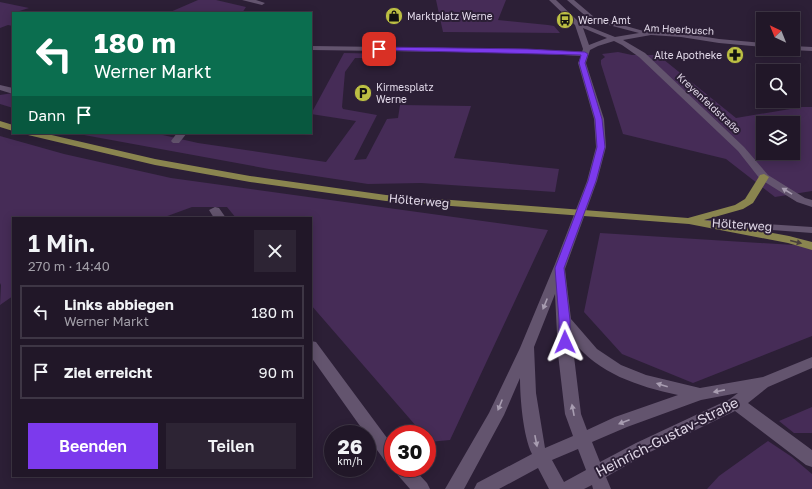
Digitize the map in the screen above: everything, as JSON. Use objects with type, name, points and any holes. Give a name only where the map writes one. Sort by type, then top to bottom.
[{"type":"main road","points":[[0,124],[12,128]]},
{"type":"main road","name":"Hölterweg","points":[[35,134],[132,157],[250,179],[386,198],[689,221]]},
{"type":"main road","points":[[689,221],[739,207],[749,201],[764,177]]},
{"type":"main road","points":[[689,221],[789,240],[812,246]]},
{"type":"street","points":[[245,0],[262,4]]},
{"type":"street","name":"Kreyenfeldstraße","points":[[552,0],[578,24],[625,43],[642,55],[741,149],[764,177],[802,200],[812,204]]},
{"type":"street","name":"Kreyenfeldstraße","points":[[570,0],[606,30],[613,39]]},
{"type":"street","name":"Kreyenfeldstraße","points":[[593,19],[651,33]]},
{"type":"street","name":"Kreyenfeldstraße","points":[[527,347],[560,268],[592,181],[601,147],[599,119],[582,63],[586,52],[578,24]]},
{"type":"street","name":"Am Heerbusch","points":[[586,52],[603,42],[613,39],[651,33],[756,44]]},
{"type":"street","name":"Am Heerbusch","points":[[638,36],[705,42],[719,41]]},
{"type":"street","points":[[312,48],[586,52]]},
{"type":"street","points":[[800,48],[812,49]]},
{"type":"street","points":[[0,87],[12,91]]},
{"type":"street","points":[[176,141],[181,134]]},
{"type":"street","name":"Hölterweg","points":[[689,221],[812,230]]},
{"type":"street","points":[[560,268],[565,354],[573,414],[599,481]]},
{"type":"street","points":[[564,320],[576,336],[593,354],[624,374],[667,387],[700,394]]},
{"type":"street","points":[[312,347],[384,447]]},
{"type":"street","points":[[527,347],[528,393],[536,446],[558,489]]},
{"type":"street","points":[[454,489],[470,464],[497,413],[515,369],[527,347]]},
{"type":"street","name":"Heinrich-Gustav-Straße","points":[[483,489],[542,457],[621,422],[700,394],[765,382],[812,362]]},
{"type":"street","name":"Heinrich-Gustav-Straße","points":[[568,489],[599,481],[642,448],[736,403],[765,382]]},
{"type":"street","points":[[736,403],[812,460]]},
{"type":"street","points":[[410,477],[421,489]]},
{"type":"shaded area","points":[[198,0],[216,0],[246,7],[243,12],[170,12]]},
{"type":"shaded area","points":[[436,0],[506,0],[498,20],[554,26],[560,33],[443,32]]},
{"type":"shaded area","points":[[0,2],[29,8],[12,12],[12,26],[8,25],[0,28]]},
{"type":"shaded area","points":[[618,52],[632,55],[658,55],[736,118],[802,107],[812,107],[812,191],[775,197],[726,159],[623,134],[601,64],[601,60],[605,57],[602,54]]},
{"type":"shaded area","points":[[344,53],[391,54],[390,58],[355,58],[345,72],[343,109],[377,115],[354,160],[366,159],[387,119],[398,118],[400,105],[471,106],[454,158],[559,169],[555,192],[421,183],[368,184],[269,169],[84,135],[158,134],[198,143],[326,162],[356,121],[312,114]]},
{"type":"shaded area","points":[[12,93],[12,108],[0,104],[0,95]]},
{"type":"shaded area","points":[[0,136],[64,154],[171,178],[548,230],[450,440],[436,441],[436,425],[415,425],[312,306],[312,217],[235,217],[227,207],[192,207],[165,217],[12,217],[12,297],[0,305]]},
{"type":"shaded area","points":[[600,233],[812,245],[812,336],[693,383],[622,354],[584,312]]},
{"type":"shaded area","points":[[812,407],[812,433],[794,433],[779,421]]},
{"type":"shaded area","points":[[768,441],[792,457],[812,474],[812,489],[707,489],[719,476]]},
{"type":"place","name":"Marktplatz Werne","points":[[394,16]]},
{"type":"place","name":"Werne Amt","points":[[565,20]]},
{"type":"place","name":"Alte Apotheke","points":[[735,55]]},
{"type":"place","name":"Kirmesplatz Werne","points":[[363,93]]},
{"type":"route","points":[[379,49],[527,51],[585,54],[582,63],[599,119],[601,147],[592,181],[560,268],[565,342]]}]
